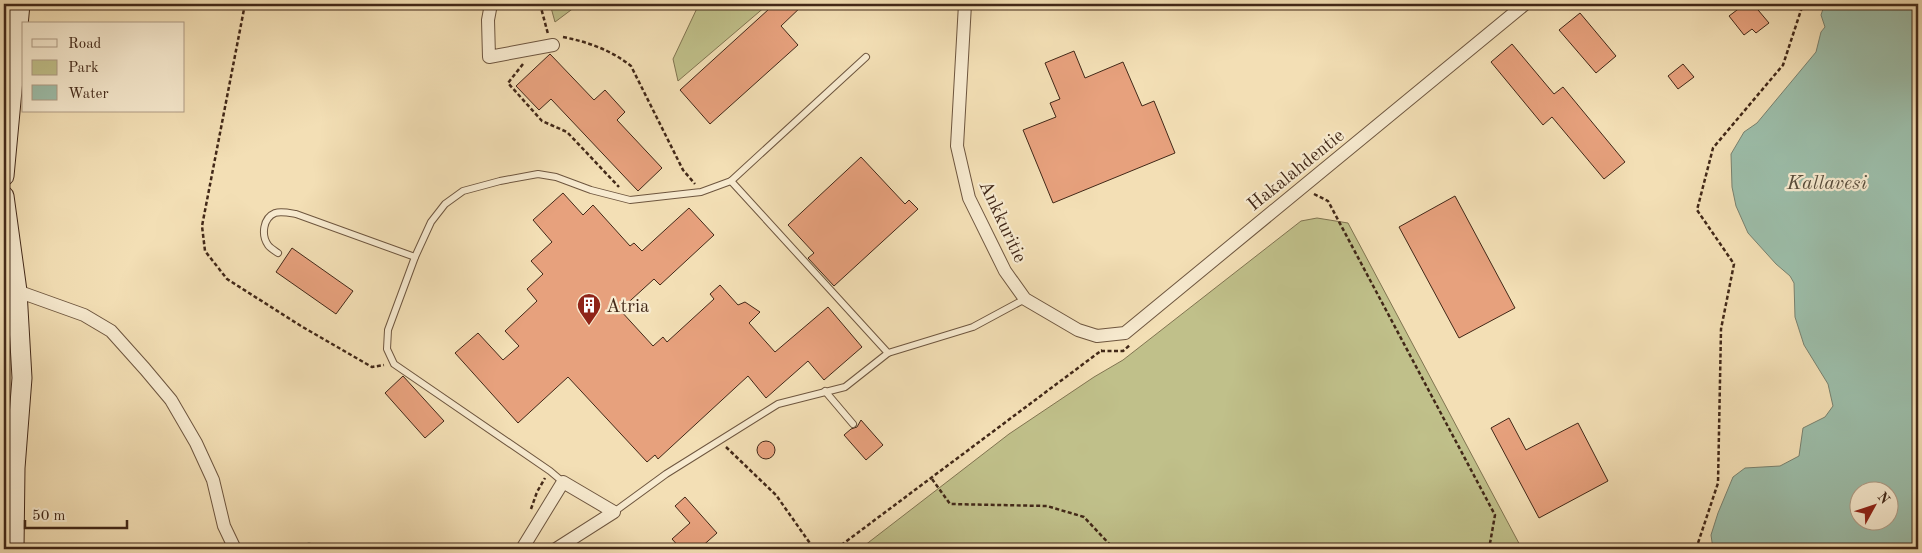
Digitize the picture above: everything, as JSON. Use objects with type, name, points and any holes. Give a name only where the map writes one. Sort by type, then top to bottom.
[{"type":"street","points":[[4,176],[20,4]]},
{"type":"street","points":[[491,4],[488,20],[489,57],[553,45]]},
{"type":"street","name":"Ankkuritie","points":[[965,4],[956,146],[969,198],[1005,270],[1025,299],[1078,330],[1097,336],[1125,333]]},
{"type":"street","name":"Hakalahdentie","points":[[1125,333],[1525,4]]},
{"type":"street","points":[[4,196],[17,291],[22,378],[15,468],[14,549]]},
{"type":"street","points":[[17,291],[84,315],[111,331],[172,400],[196,443],[213,480],[224,526],[235,549]]},
{"type":"street","points":[[522,549],[563,482],[614,512],[556,549]]},
{"type":"lane","points":[[563,482],[550,471],[394,364],[387,349],[388,330],[430,222],[445,204],[462,191],[538,174],[556,177],[591,190],[630,200],[701,192],[731,181],[866,57]]},
{"type":"lane","points":[[731,181],[888,353]]},
{"type":"lane","points":[[278,253],[267,244],[263,230],[266,220],[275,213],[285,212],[296,214],[415,257]]},
{"type":"lane","points":[[614,512],[666,474],[778,404],[844,386],[888,353],[973,326],[1025,299]]},
{"type":"lane","points":[[825,392],[853,424]]},
{"type":"path","points":[[245,4],[202,226],[205,251],[227,279],[301,326],[372,367]]},
{"type":"path","points":[[540,4],[548,34],[588,42],[620,57],[631,66],[683,170],[701,192]]},
{"type":"path","points":[[1696,549],[1718,483],[1721,329],[1734,264],[1697,210],[1713,148],[1783,65],[1803,4]]},
{"type":"path","points":[[536,49],[508,83],[542,121],[567,132],[605,172]]},
{"type":"path","points":[[1308,183],[1313,194],[1328,201],[1495,515],[1489,549]]},
{"type":"path","points":[[836,549],[1125,333]]},
{"type":"path","points":[[720,440],[776,495],[814,549]]},
{"type":"path","points":[[931,478],[950,504],[1047,506],[1084,517],[1114,549]]},
{"type":"green space","points":[[550,4],[579,4],[555,22]]},
{"type":"green space","points":[[699,4],[764,4],[766,6],[678,81],[673,59]]},
{"type":"green space","points":[[1317,218],[1348,223],[1522,549],[860,549],[1009,434],[1094,377],[1123,360],[1301,221]]},
{"type":"water","name":"Kallavesi","points":[[1831,4],[1847,4],[1853,9],[1895,4],[1918,9],[1918,549],[1713,549],[1711,535],[1733,477],[1745,468],[1780,466],[1799,456],[1803,428],[1825,417],[1833,406],[1828,384],[1804,345],[1795,317],[1794,283],[1790,276],[1776,264],[1748,233],[1736,206],[1732,187],[1731,154],[1744,132],[1757,123],[1816,52],[1821,32],[1825,27],[1821,15],[1823,9]]},
{"type":"water","points":[[309,543],[333,549],[285,549]]},
{"type":"water","points":[[349,546],[351,549],[333,549]]},
{"type":"building","points":[[764,4],[804,4],[781,26],[798,45],[710,124],[680,90],[769,9]]},
{"type":"building","points":[[1745,4],[1753,4],[1769,23],[1756,33],[1752,29],[1744,35],[1729,16]]},
{"type":"building","points":[[1580,13],[1616,56],[1596,73],[1559,30]]},
{"type":"building","points":[[1512,44],[1554,94],[1563,87],[1625,162],[1604,179],[1552,117],[1543,125],[1491,62]]},
{"type":"building","points":[[1074,51],[1085,78],[1123,62],[1142,106],[1154,101],[1175,153],[1053,203],[1023,130],[1056,117],[1050,103],[1060,99],[1045,63]]},
{"type":"building","points":[[550,54],[594,100],[605,90],[625,112],[617,120],[662,168],[638,191],[551,99],[539,110],[516,86]]},
{"type":"building","points":[[1683,64],[1694,77],[1678,89],[1668,76]]},
{"type":"building","points":[[861,157],[905,204],[909,200],[918,209],[834,286],[808,258],[814,253],[788,225]]},
{"type":"building","name":"Atria","points":[[563,193],[583,215],[593,205],[630,246],[634,243],[642,251],[689,208],[714,235],[660,285],[654,279],[620,310],[653,346],[663,337],[667,342],[714,299],[710,294],[720,285],[738,305],[745,302],[760,312],[749,323],[775,352],[828,307],[862,347],[824,380],[808,361],[766,398],[748,376],[658,459],[655,455],[647,462],[568,377],[518,423],[455,353],[478,333],[503,360],[519,346],[505,331],[537,301],[527,289],[543,274],[531,261],[552,242],[533,220]]},
{"type":"building","points":[[1455,196],[1515,308],[1459,338],[1399,227]]},
{"type":"building","points":[[292,248],[353,291],[336,314],[276,272]]},
{"type":"building","points":[[403,376],[444,421],[425,438],[385,393]]},
{"type":"building","points":[[1509,418],[1526,450],[1578,423],[1608,481],[1539,518],[1491,428]]},
{"type":"building","points":[[861,420],[883,445],[866,460],[844,435],[857,427]]},
{"type":"building","points":[[766,441],[772,444],[775,450],[772,456],[766,459],[760,456],[757,450],[760,444]]},
{"type":"building","points":[[685,497],[717,533],[699,549],[681,549],[672,539],[690,523],[675,506]]},
{"type":"place","name":"Atria","points":[[589,326]]}]
